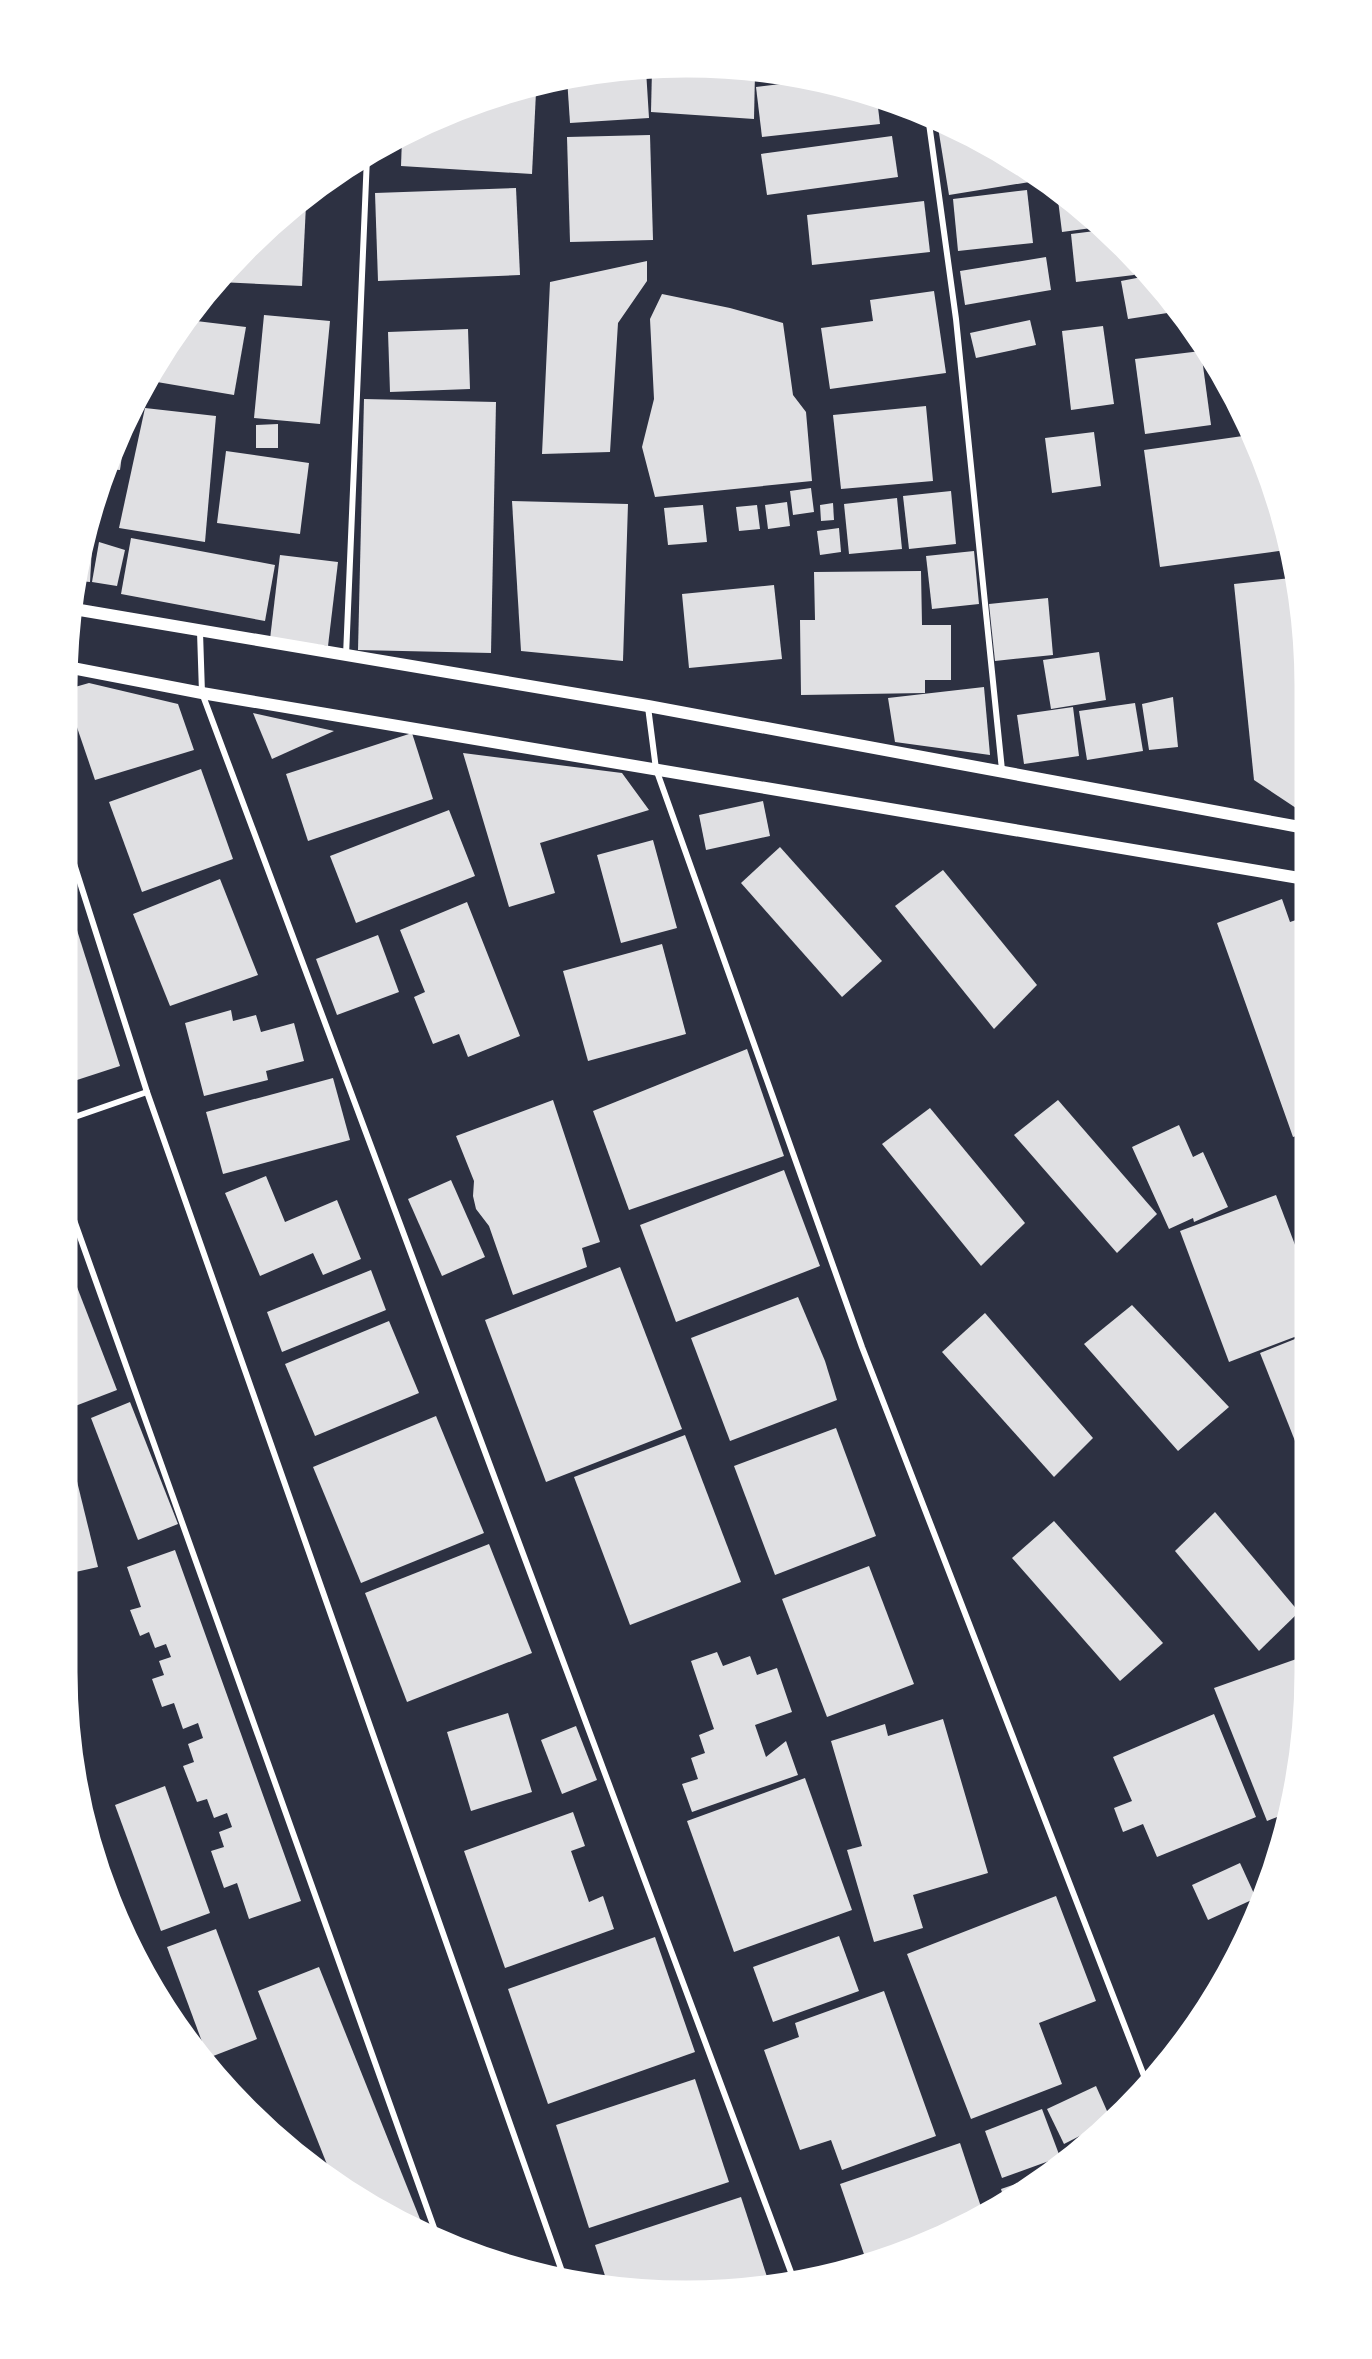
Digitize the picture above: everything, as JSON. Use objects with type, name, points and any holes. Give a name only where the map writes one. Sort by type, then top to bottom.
[{"type":"main road","points":[[82,610],[648,706],[1296,826]]},
{"type":"main road","points":[[77,669],[202,693],[1296,877]]},
{"type":"street","points":[[930,128],[956,318],[1002,771]]},
{"type":"street","points":[[346,656],[367,167]]},
{"type":"street","points":[[200,632],[202,693],[791,2273]]},
{"type":"street","points":[[648,706],[656,770],[862,1347],[1144,2075]]},
{"type":"street","points":[[76,870],[147,1092],[561,2270]]},
{"type":"street","points":[[76,1117],[147,1092]]},
{"type":"street","points":[[76,1226],[434,2228]]},
{"type":"building","points":[[686,76],[755,81],[754,119],[651,112],[652,78]]},
{"type":"building","points":[[646,78],[649,118],[570,123],[568,88]]},
{"type":"building","points":[[780,84],[844,97],[878,108],[880,124],[762,137],[756,87]]},
{"type":"building","points":[[536,95],[532,174],[401,166],[402,147],[416,139],[490,109]]},
{"type":"building","points":[[939,132],[991,158],[1029,182],[949,195]]},
{"type":"building","points":[[650,135],[653,240],[570,242],[567,137]]},
{"type":"building","points":[[892,136],[898,177],[767,195],[761,154]]},
{"type":"building","points":[[516,188],[520,275],[378,281],[375,193]]},
{"type":"building","points":[[1027,190],[1033,243],[958,251],[953,199]]},
{"type":"building","points":[[924,201],[930,252],[812,265],[807,215]]},
{"type":"building","points":[[1058,203],[1088,228],[1062,232]]},
{"type":"building","points":[[306,210],[302,286],[229,283],[255,255]]},
{"type":"building","points":[[1092,231],[1134,275],[1076,282],[1071,234]]},
{"type":"building","points":[[1046,257],[1051,290],[965,305],[960,271]]},
{"type":"building","points":[[647,261],[647,281],[618,323],[610,452],[542,454],[550,282]]},
{"type":"building","points":[[1138,278],[1168,313],[1128,319],[1121,281]]},
{"type":"building","points":[[934,291],[946,373],[830,389],[821,328],[873,321],[870,300]]},
{"type":"building","points":[[662,294],[730,308],[783,323],[793,395],[806,412],[812,481],[655,497],[642,447],[654,399],[650,319]]},
{"type":"building","points":[[264,315],[330,321],[320,424],[254,418]]},
{"type":"building","points":[[1030,320],[1036,345],[976,358],[970,333]]},
{"type":"building","points":[[198,321],[246,327],[234,395],[157,382]]},
{"type":"building","points":[[1103,326],[1114,404],[1071,410],[1062,331]]},
{"type":"building","points":[[468,329],[470,389],[390,392],[388,332]]},
{"type":"building","points":[[1196,352],[1203,362],[1211,425],[1145,434],[1135,359]]},
{"type":"building","points":[[364,399],[496,402],[491,653],[358,650]]},
{"type":"building","points":[[926,406],[933,481],[841,489],[833,415]]},
{"type":"building","points":[[145,408],[216,416],[205,542],[119,528]]},
{"type":"building","points":[[278,424],[278,448],[256,448],[256,425]]},
{"type":"building","points":[[1094,432],[1101,486],[1052,493],[1045,438]]},
{"type":"building","points":[[1242,436],[1263,490],[1280,551],[1160,567],[1144,450]]},
{"type":"building","points":[[226,451],[309,463],[300,534],[217,523]]},
{"type":"building","points":[[122,456],[120,470],[117,470]]},
{"type":"building","points":[[811,488],[814,512],[793,515],[790,491]]},
{"type":"building","points":[[951,491],[956,544],[909,549],[903,496]]},
{"type":"building","points":[[897,498],[902,549],[849,554],[844,504]]},
{"type":"building","points":[[512,501],[628,504],[623,661],[521,651]]},
{"type":"building","points":[[787,502],[790,526],[768,529],[765,505]]},
{"type":"building","points":[[833,503],[834,520],[821,521],[820,505]]},
{"type":"building","points":[[703,505],[707,542],[668,545],[664,508]]},
{"type":"building","points":[[757,505],[760,529],[739,531],[736,507]]},
{"type":"building","points":[[839,528],[841,552],[820,555],[817,531]]},
{"type":"building","points":[[131,538],[275,565],[265,621],[121,594]]},
{"type":"building","points":[[99,542],[125,550],[117,586],[92,582]]},
{"type":"building","points":[[92,550],[90,582],[86,582]]},
{"type":"building","points":[[974,551],[979,604],[932,609],[926,556]]},
{"type":"building","points":[[280,555],[338,562],[328,646],[270,639]]},
{"type":"building","points":[[921,571],[922,625],[951,625],[951,680],[925,680],[925,693],[801,695],[800,620],[815,620],[814,572]]},
{"type":"building","points":[[1286,579],[1296,686],[1296,808],[1254,780],[1234,584]]},
{"type":"building","points":[[774,585],[782,659],[689,668],[682,594]]},
{"type":"building","points":[[1048,598],[1053,655],[995,661],[989,604]]},
{"type":"building","points":[[1099,652],[1106,700],[1051,709],[1043,660]]},
{"type":"building","points":[[89,683],[178,704],[194,750],[95,780],[76,724],[76,687]]},
{"type":"building","points":[[984,687],[990,755],[895,742],[888,698]]},
{"type":"building","points":[[1173,697],[1178,747],[1149,750],[1142,704]]},
{"type":"building","points":[[1135,703],[1143,751],[1087,760],[1079,711]]},
{"type":"building","points":[[1073,707],[1079,756],[1024,764],[1017,715]]},
{"type":"building","points":[[253,713],[334,731],[272,759]]},
{"type":"building","points":[[412,733],[433,799],[308,841],[286,774]]},
{"type":"building","points":[[463,753],[622,773],[649,810],[540,843],[555,893],[509,907]]},
{"type":"building","points":[[201,769],[233,859],[142,892],[109,802]]},
{"type":"building","points":[[763,801],[770,836],[706,850],[699,815]]},
{"type":"building","points":[[449,810],[475,876],[356,923],[330,856]]},
{"type":"building","points":[[653,840],[677,928],[621,943],[597,855]]},
{"type":"building","points":[[780,847],[882,961],[842,997],[741,883]]},
{"type":"building","points":[[943,870],[1037,985],[994,1029],[895,906]]},
{"type":"building","points":[[220,879],[258,975],[170,1006],[133,914]]},
{"type":"building","points":[[1282,899],[1290,922],[1296,920],[1296,1136],[1293,1137],[1217,923]]},
{"type":"building","points":[[467,902],[520,1036],[468,1057],[459,1034],[433,1044],[414,997],[425,992],[400,930]]},
{"type":"building","points":[[76,927],[120,1066],[77,1080],[76,1077]]},
{"type":"building","points":[[378,935],[399,992],[337,1015],[316,959]]},
{"type":"building","points":[[662,944],[686,1034],[588,1061],[563,971]]},
{"type":"building","points":[[231,1010],[233,1021],[256,1015],[261,1032],[294,1023],[304,1061],[266,1071],[268,1080],[204,1096],[185,1023]]},
{"type":"building","points":[[747,1049],[784,1156],[629,1210],[593,1111]]},
{"type":"building","points":[[333,1078],[350,1140],[223,1174],[206,1112]]},
{"type":"building","points":[[553,1100],[600,1242],[582,1248],[587,1267],[513,1295],[489,1226],[476,1209],[473,1196],[474,1181],[456,1136]]},
{"type":"building","points":[[1058,1100],[1157,1214],[1117,1253],[1014,1135]]},
{"type":"building","points":[[930,1108],[1025,1223],[981,1266],[882,1144]]},
{"type":"building","points":[[1179,1125],[1193,1157],[1203,1152],[1228,1207],[1194,1222],[1193,1218],[1169,1229],[1132,1147]]},
{"type":"building","points":[[784,1170],[820,1266],[676,1322],[640,1225]]},
{"type":"building","points":[[266,1176],[285,1222],[337,1200],[361,1259],[323,1275],[313,1253],[260,1276],[225,1193]]},
{"type":"building","points":[[451,1180],[485,1257],[442,1276],[408,1199]]},
{"type":"building","points":[[1276,1195],[1296,1247],[1296,1336],[1229,1362],[1180,1231]]},
{"type":"building","points":[[620,1267],[682,1429],[546,1482],[485,1320]]},
{"type":"building","points":[[371,1270],[386,1310],[282,1352],[267,1312]]},
{"type":"building","points":[[76,1284],[117,1390],[76,1406]]},
{"type":"building","points":[[798,1297],[825,1361],[837,1400],[730,1441],[691,1338]]},
{"type":"building","points":[[1132,1305],[1229,1407],[1178,1451],[1084,1344]]},
{"type":"building","points":[[985,1313],[1093,1438],[1054,1477],[942,1352]]},
{"type":"building","points":[[389,1321],[419,1393],[315,1436],[285,1364]]},
{"type":"building","points":[[1296,1339],[1296,1443],[1260,1353]]},
{"type":"building","points":[[130,1402],[178,1524],[138,1540],[91,1418]]},
{"type":"building","points":[[436,1416],[484,1533],[361,1583],[313,1467]]},
{"type":"building","points":[[836,1428],[876,1536],[775,1575],[734,1466]]},
{"type":"building","points":[[685,1435],[741,1582],[630,1625],[574,1477]]},
{"type":"building","points":[[76,1477],[98,1567],[76,1572]]},
{"type":"building","points":[[1215,1512],[1296,1608],[1296,1615],[1259,1651],[1175,1551]]},
{"type":"building","points":[[1054,1521],[1163,1643],[1120,1681],[1012,1558]]},
{"type":"building","points":[[489,1544],[532,1653],[407,1702],[365,1593]]},
{"type":"building","points":[[175,1550],[301,1901],[249,1919],[237,1883],[224,1888],[211,1851],[224,1847],[219,1832],[232,1827],[227,1813],[214,1818],[207,1799],[197,1802],[183,1766],[194,1762],[188,1744],[203,1738],[198,1723],[183,1729],[174,1703],[162,1707],[152,1679],[164,1675],[159,1661],[171,1657],[166,1644],[155,1648],[149,1632],[140,1636],[130,1610],[141,1607],[127,1567]]},
{"type":"building","points":[[869,1566],[914,1684],[827,1717],[782,1599]]},
{"type":"building","points":[[717,1652],[723,1666],[750,1656],[757,1675],[777,1668],[792,1712],[755,1725],[766,1757],[786,1741],[798,1775],[692,1812],[682,1784],[698,1779],[691,1758],[705,1753],[699,1735],[714,1729],[691,1661]]},
{"type":"building","points":[[1296,1659],[1290,1753],[1278,1817],[1267,1821],[1214,1688]]},
{"type":"building","points":[[508,1713],[532,1792],[471,1811],[447,1732]]},
{"type":"building","points":[[1214,1714],[1256,1817],[1157,1857],[1143,1824],[1123,1832],[1114,1808],[1132,1801],[1113,1757]]},
{"type":"building","points":[[943,1719],[988,1873],[913,1895],[923,1928],[874,1942],[847,1850],[862,1846],[831,1741],[885,1724],[888,1736]]},
{"type":"building","points":[[576,1726],[597,1780],[562,1794],[541,1740]]},
{"type":"building","points":[[805,1778],[852,1910],[734,1952],[687,1821]]},
{"type":"building","points":[[165,1786],[210,1913],[161,1931],[115,1805]]},
{"type":"building","points":[[573,1812],[585,1846],[571,1851],[589,1902],[603,1896],[614,1929],[505,1968],[464,1851]]},
{"type":"building","points":[[1240,1863],[1254,1893],[1251,1900],[1208,1920],[1192,1885]]},
{"type":"building","points":[[1056,1896],[1096,2001],[1039,2023],[1062,2084],[971,2119],[907,1954]]},
{"type":"building","points":[[216,1929],[257,2039],[212,2056],[203,2046],[167,1947]]},
{"type":"building","points":[[839,1936],[859,1991],[773,2022],[753,1967]]},
{"type":"building","points":[[655,1937],[695,2052],[548,2104],[508,1989]]},
{"type":"building","points":[[319,1967],[421,2222],[381,2201],[328,2166],[258,1991]]},
{"type":"building","points":[[884,1991],[936,2136],[842,2170],[831,2140],[800,2150],[764,2050],[799,2037],[795,2023]]},
{"type":"building","points":[[695,2079],[729,2182],[589,2228],[556,2125]]},
{"type":"building","points":[[1096,2086],[1108,2113],[1086,2133],[1064,2144],[1047,2109]]},
{"type":"building","points":[[1042,2109],[1059,2155],[1054,2159],[1002,2178],[985,2131]]},
{"type":"building","points":[[960,2143],[981,2206],[919,2236],[864,2256],[840,2184]]},
{"type":"building","points":[[1021,2182],[1002,2194],[1001,2189]]},
{"type":"building","points":[[741,2197],[767,2277],[686,2282],[605,2277],[595,2245]]}]
